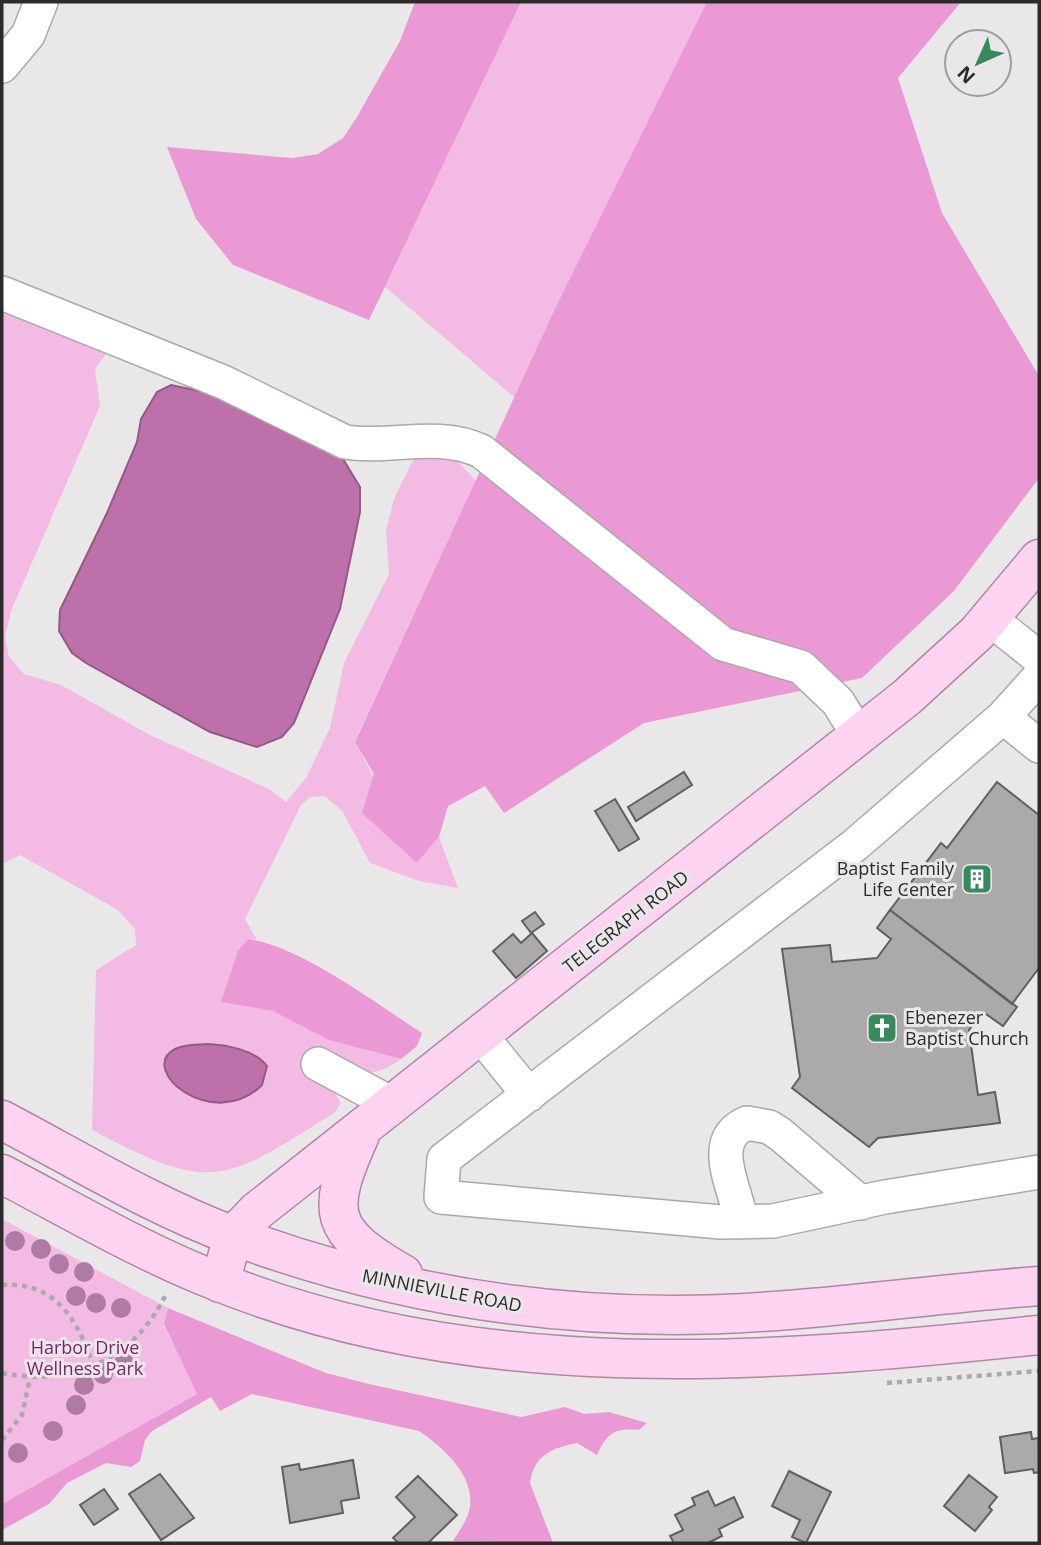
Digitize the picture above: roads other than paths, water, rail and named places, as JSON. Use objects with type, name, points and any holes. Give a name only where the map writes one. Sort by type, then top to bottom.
[{"type":"main road","name":"TELEGRAPH ROAD","points":[[220,1283],[233,1236],[257,1211],[859,736],[947,662],[990,618],[1039,559]]},
{"type":"main road","name":"MINNIEVILLE ROAD","points":[[2,1120],[136,1191],[233,1236],[342,1270],[476,1301],[558,1312],[673,1315],[1039,1286]]},
{"type":"main road","points":[[362,1130],[339,1184],[338,1214],[343,1227],[367,1253],[436,1293]]},
{"type":"main road","points":[[2,1149],[193,1245],[206,1246],[233,1236]]},
{"type":"main road","points":[[2,1174],[220,1283],[322,1316],[387,1333],[452,1345],[541,1355],[718,1358],[935,1346],[1039,1335]]},
{"type":"lane","points":[[2,66],[28,35],[41,2]]},
{"type":"lane","points":[[2,293],[223,382],[345,443],[363,445],[462,442],[481,451],[723,643],[802,667],[838,702],[859,736]]},
{"type":"lane","points":[[990,618],[1039,658]]},
{"type":"lane","points":[[1039,677],[1003,717],[855,845],[444,1159],[440,1197],[741,1222],[773,1221],[1039,1172]]},
{"type":"lane","points":[[1003,717],[1039,746]]},
{"type":"lane","points":[[481,1036],[529,1095]]},
{"type":"lane","points":[[318,1064],[394,1105]]},
{"type":"lane","points":[[741,1222],[739,1204],[725,1158],[732,1135],[738,1127],[747,1123],[769,1127],[780,1134],[861,1203]]},
{"type":"place","name":"Baptist Family Life Center","points":[[977,879]]},
{"type":"place","name":"Ebenezer Baptist Church","points":[[882,1028]]},
{"type":"park label","name":"Harbor Drive Wellness Park","points":[[85,1358]]}]
